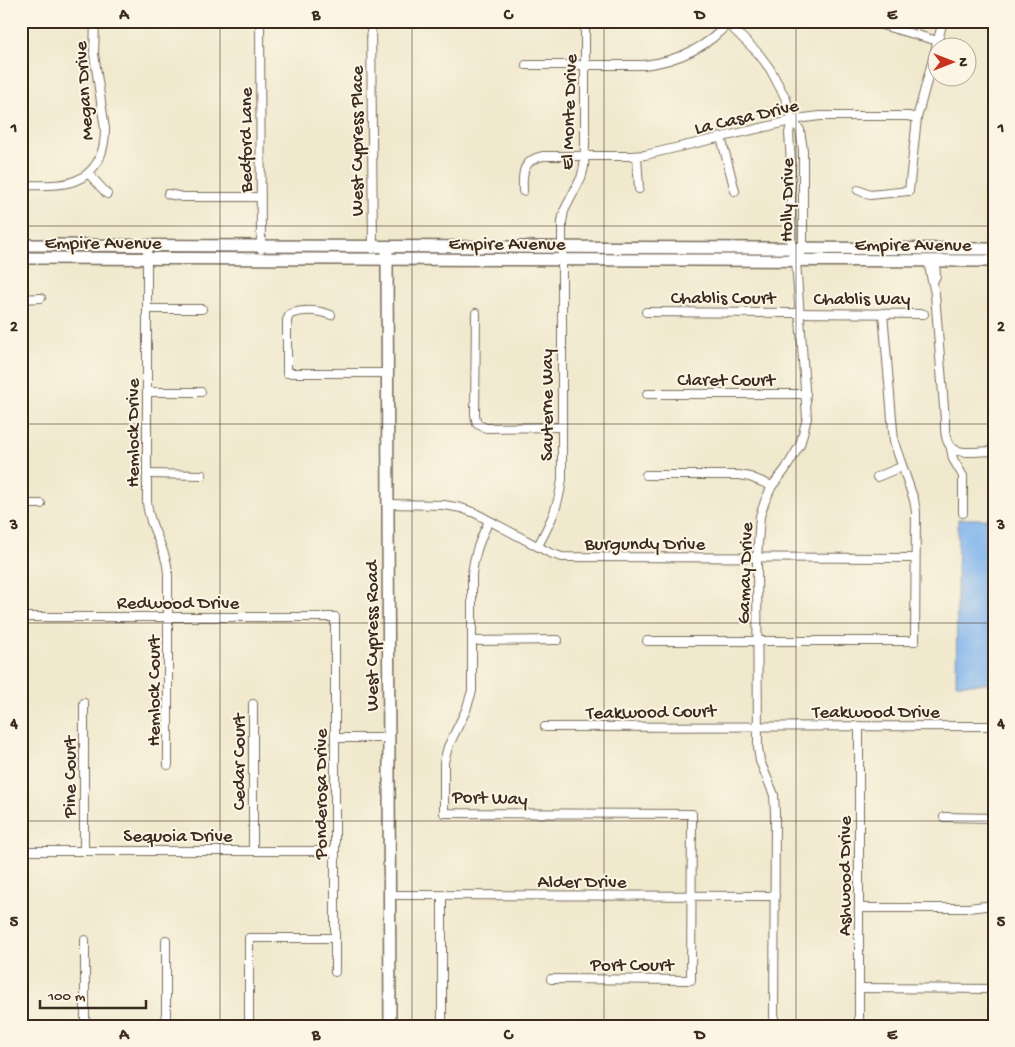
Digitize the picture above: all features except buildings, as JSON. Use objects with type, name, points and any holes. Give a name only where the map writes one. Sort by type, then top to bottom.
[{"type":"main road","name":"Empire Avenue","points":[[21,245],[994,248]]},
{"type":"main road","name":"West Cypress Road","points":[[388,247],[387,504],[390,1026]]},
{"type":"main road","points":[[932,261],[934,253],[960,253],[976,249]]},
{"type":"main road","name":"Empire Avenue","points":[[21,258],[994,261]]},
{"type":"street","name":"Megan Drive","points":[[89,174],[103,151],[105,140],[94,54],[95,21]]},
{"type":"street","name":"Bedford Lane","points":[[260,21],[260,260]]},
{"type":"street","name":"West Cypress Place","points":[[371,21],[373,260]]},
{"type":"street","name":"El Monte Drive","points":[[561,259],[564,211],[581,178],[585,156],[585,21]]},
{"type":"street","points":[[867,21],[928,38]]},
{"type":"street","points":[[939,38],[943,21]]},
{"type":"street","points":[[526,65],[644,65],[660,63],[691,52],[707,43],[729,22]]},
{"type":"street","name":"Holly Drive","points":[[729,22],[758,53],[770,70],[786,98],[792,120],[800,130],[803,150],[796,260]]},
{"type":"street","points":[[858,190],[870,195],[909,191],[917,118],[928,78]]},
{"type":"street","name":"La Casa Drive","points":[[523,190],[522,175],[525,167],[536,158],[543,156],[637,156],[792,120],[820,116],[908,116],[917,118]]},
{"type":"street","name":"Holly Drive","points":[[792,120],[789,133],[797,248]]},
{"type":"street","points":[[721,137],[736,191]]},
{"type":"street","points":[[637,156],[639,189]]},
{"type":"street","points":[[21,185],[59,185],[76,181],[89,174],[107,194]]},
{"type":"street","points":[[168,194],[183,197],[260,197]]},
{"type":"street","name":"Hemlock Drive","points":[[147,246],[146,502],[150,521],[168,561],[169,616]]},
{"type":"street","name":"Sauterne Way","points":[[538,546],[555,514],[560,495],[561,259]]},
{"type":"street","name":"Gamay Drive","points":[[774,1026],[774,795],[760,761],[757,558],[760,516],[764,501],[800,445],[807,418],[796,260]]},
{"type":"street","points":[[932,261],[929,275],[933,282],[945,434],[953,459],[963,476],[963,513]]},
{"type":"street","points":[[21,299],[41,298]]},
{"type":"street","points":[[147,309],[202,309]]},
{"type":"street","points":[[331,315],[319,311],[300,311],[290,314],[287,320],[287,373],[387,373]]},
{"type":"street","name":"Chablis Court","points":[[646,312],[799,313]]},
{"type":"street","points":[[476,313],[477,424],[486,428],[561,427]]},
{"type":"street","name":"Chablis Way","points":[[799,313],[924,314]]},
{"type":"street","points":[[647,641],[915,641],[916,512],[914,500],[901,467],[894,442],[884,313]]},
{"type":"street","points":[[147,392],[201,392]]},
{"type":"street","name":"Claret Court","points":[[647,394],[806,394]]},
{"type":"street","points":[[951,449],[958,451],[994,451]]},
{"type":"street","points":[[877,477],[901,467]]},
{"type":"street","points":[[147,474],[202,475]]},
{"type":"street","points":[[646,475],[739,475],[750,477],[772,486]]},
{"type":"street","points":[[21,504],[42,504]]},
{"type":"street","name":"Burgundy Drive","points":[[387,504],[454,506],[475,513],[550,553],[562,557],[915,558]]},
{"type":"street","name":"Port Way","points":[[489,521],[478,545],[472,574],[472,691],[444,762],[444,813],[692,814],[691,896]]},
{"type":"street","name":"Hemlock Court","points":[[168,765],[169,616]]},
{"type":"street","name":"Redwood Drive","points":[[21,617],[335,617]]},
{"type":"street","name":"Ponderosa Drive","points":[[335,617],[335,972]]},
{"type":"street","points":[[472,641],[558,640]]},
{"type":"street","name":"Pine Court","points":[[84,703],[84,851]]},
{"type":"street","name":"Cedar Court","points":[[253,704],[253,850]]},
{"type":"street","name":"Teakwood Drive","points":[[758,725],[994,726]]},
{"type":"street","name":"Teakwood Court","points":[[545,727],[627,728],[758,725]]},
{"type":"street","name":"Ashwood Drive","points":[[859,726],[859,1026]]},
{"type":"street","points":[[335,738],[388,738]]},
{"type":"street","points":[[944,817],[994,818]]},
{"type":"street","name":"Sequoia Drive","points":[[21,851],[335,851]]},
{"type":"street","name":"Alder Drive","points":[[389,895],[775,896]]},
{"type":"street","points":[[442,896],[442,1026]]},
{"type":"street","name":"Port Court","points":[[551,979],[691,980],[691,896]]},
{"type":"street","points":[[859,908],[968,908],[994,905]]},
{"type":"street","points":[[249,1026],[249,938],[335,938]]},
{"type":"street","points":[[85,940],[85,1026]]},
{"type":"street","points":[[166,940],[166,1026]]},
{"type":"street","points":[[859,988],[994,989]]},
{"type":"water","points":[[958,519],[994,519],[994,684],[956,684]]}]
